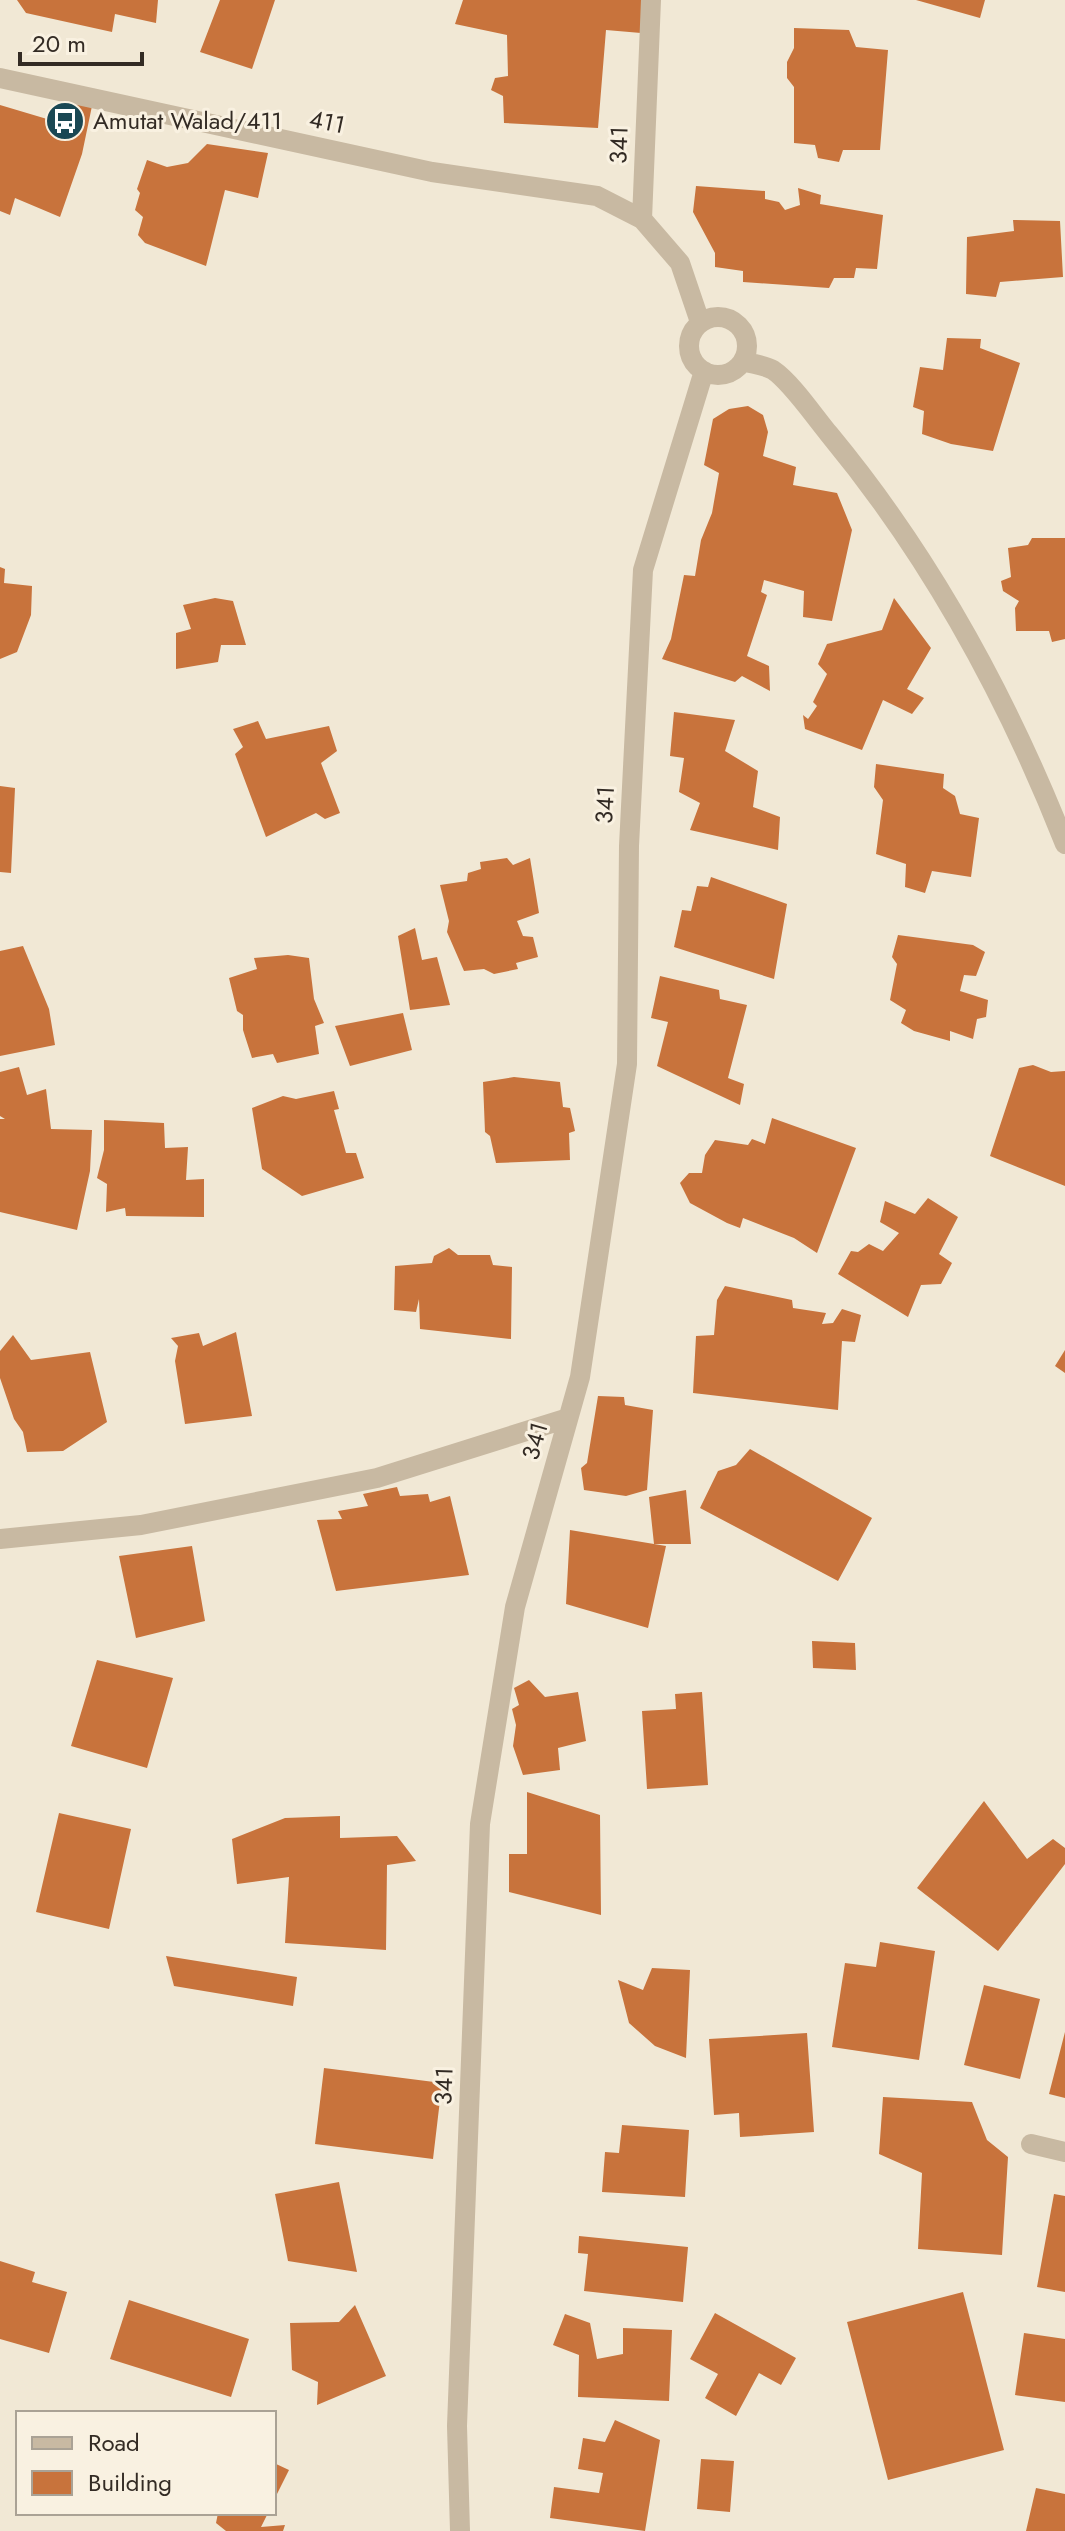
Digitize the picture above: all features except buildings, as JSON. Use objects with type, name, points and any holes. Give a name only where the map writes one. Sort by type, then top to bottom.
[{"type":"street","name":"341","points":[[642,219],[651,0]]},
{"type":"street","name":"411","points":[[0,78],[432,172],[597,196],[642,219]]},
{"type":"street","points":[[642,219],[680,263],[700,322]]},
{"type":"street","points":[[722,316],[739,325],[747,341],[743,361],[729,374],[704,371],[693,361],[689,352],[691,334],[700,322],[722,316]]},
{"type":"street","points":[[743,361],[772,369],[810,411],[875,489],[932,573],[1028,757],[1065,844]]},
{"type":"street","name":"341","points":[[460,2531],[457,2426],[480,1824],[515,1607],[580,1377],[627,1064],[629,846],[643,570],[704,371]]},
{"type":"street","points":[[0,1539],[141,1525],[377,1478],[568,1418]]},
{"type":"street","points":[[1031,2144],[1065,2152]]},
{"type":"place","name":"Amutat Walad/411","points":[[65,121]]}]
